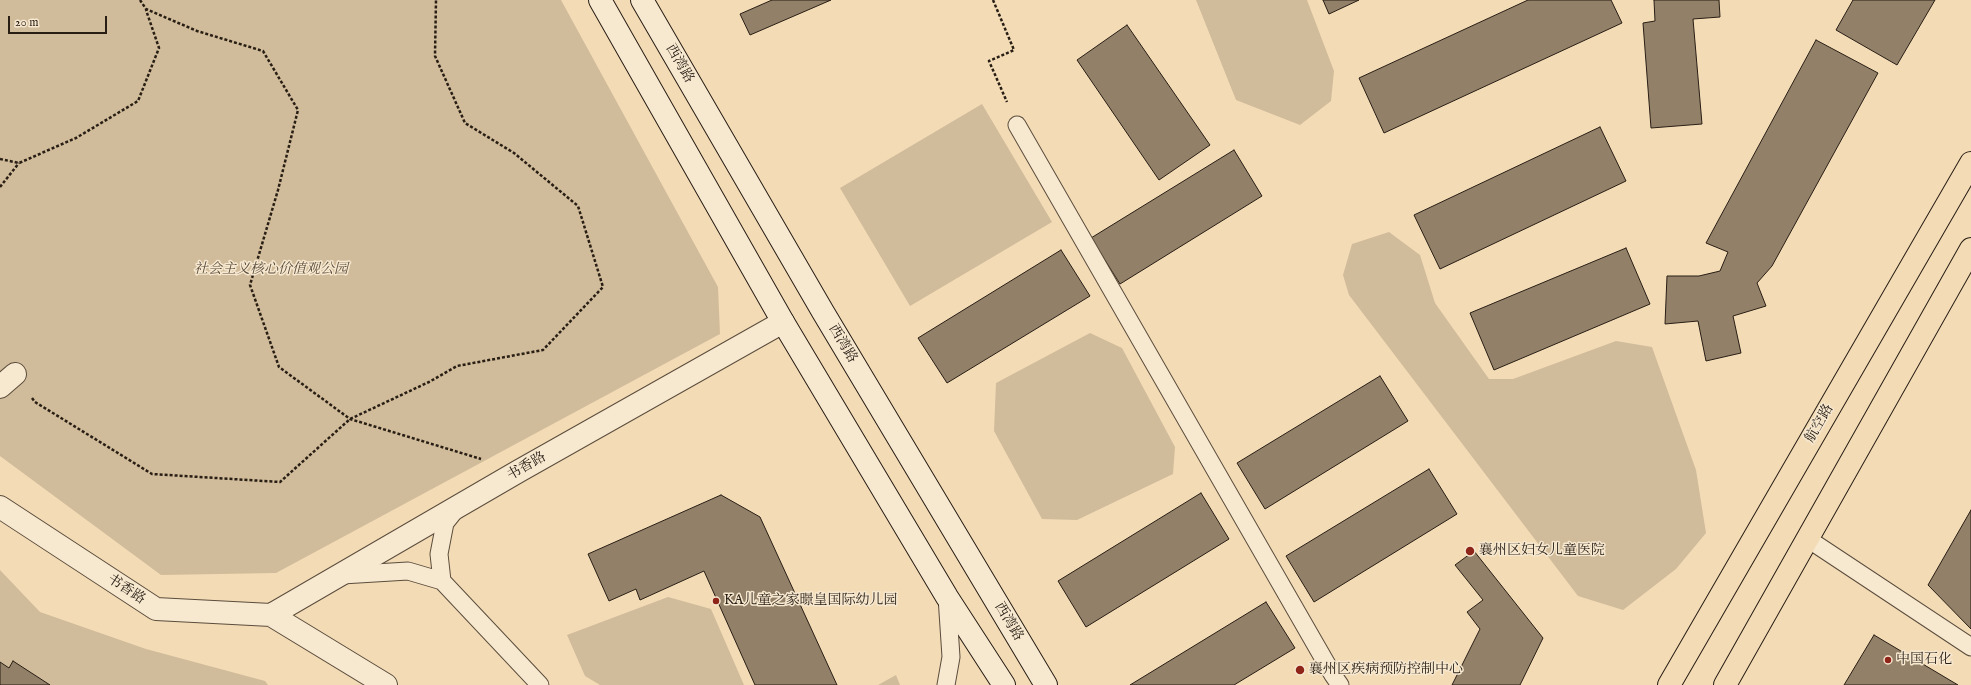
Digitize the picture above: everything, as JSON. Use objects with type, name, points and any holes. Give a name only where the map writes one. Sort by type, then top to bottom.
[{"type":"main road","points":[[600,0],[783,322],[947,597],[1004,685]]},
{"type":"main road","name":"西湾路","points":[[642,0],[827,319],[1046,685]]},
{"type":"main road","name":"航空路","points":[[1669,685],[1971,163]]},
{"type":"main road","points":[[1725,685],[1971,249]]},
{"type":"main road","name":"书香路","points":[[271,615],[519,471],[783,322]]},
{"type":"main road","name":"书香路","points":[[0,507],[156,609],[271,615],[386,685]]},
{"type":"lane","points":[[1017,125],[1329,669],[1340,685]]},
{"type":"lane","points":[[442,581],[439,554],[445,523],[457,507]]},
{"type":"lane","points":[[1808,539],[1971,647]]},
{"type":"lane","points":[[340,575],[408,571],[442,581],[540,685]]},
{"type":"lane","points":[[946,685],[950,657],[947,597]]},
{"type":"path","points":[[0,186],[19,163],[76,138],[138,101],[159,48],[146,9],[140,0]]},
{"type":"path","points":[[7,381],[35,402],[152,474],[280,482],[350,419],[429,382],[457,366],[543,350],[604,287],[578,206],[514,153],[465,123],[435,56],[436,0]]},
{"type":"path","points":[[994,0],[1014,50],[989,61],[1017,125]]},
{"type":"path","points":[[146,9],[196,31],[263,51],[298,110],[278,190],[250,286],[279,367],[350,419],[519,471]]},
{"type":"path","points":[[0,159],[19,163]]},
{"type":"green space","name":"社会主义核心价值观公园","points":[[0,0],[561,0],[718,287],[720,334],[276,573],[161,575],[0,456]]},
{"type":"green space","points":[[1196,0],[1307,0],[1334,71],[1331,101],[1300,125],[1236,100]]},
{"type":"green space","points":[[982,104],[1052,222],[910,306],[840,188]]},
{"type":"green space","points":[[1389,232],[1420,255],[1435,303],[1489,379],[1513,379],[1616,341],[1652,347],[1696,470],[1706,533],[1676,569],[1623,610],[1578,596],[1349,295],[1343,275],[1352,244]]},
{"type":"green space","points":[[1090,333],[1122,348],[1175,447],[1173,474],[1077,520],[1042,519],[994,431],[996,383]]},
{"type":"green space","points":[[0,570],[40,612],[146,649],[265,681],[268,685],[0,685]]},
{"type":"green space","points":[[668,597],[711,609],[744,685],[600,685],[585,676],[567,635]]},
{"type":"green space","points":[[896,675],[900,685],[878,685]]},
{"type":"building","points":[[772,0],[831,0],[750,35],[740,14]]},
{"type":"building","points":[[1323,0],[1359,0],[1329,14]]},
{"type":"building","points":[[1528,0],[1611,0],[1622,23],[1384,133],[1359,78]]},
{"type":"building","points":[[1654,0],[1719,0],[1720,17],[1693,19],[1702,124],[1651,128],[1643,23],[1655,21]]},
{"type":"building","points":[[1853,0],[1935,0],[1897,65],[1836,30]]},
{"type":"building","points":[[1127,25],[1210,145],[1159,180],[1077,60]]},
{"type":"building","points":[[1816,40],[1878,73],[1772,266],[1757,283],[1766,306],[1733,316],[1741,353],[1706,361],[1698,321],[1665,324],[1667,276],[1699,276],[1720,271],[1728,252],[1706,243]]},
{"type":"building","points":[[1600,127],[1626,181],[1440,269],[1414,215]]},
{"type":"building","points":[[1234,150],[1262,196],[1120,284],[1091,238]]},
{"type":"building","points":[[1626,248],[1650,304],[1494,370],[1470,313]]},
{"type":"building","points":[[1061,250],[1090,296],[947,383],[918,338]]},
{"type":"building","points":[[1380,376],[1408,421],[1265,509],[1237,463]]},
{"type":"building","points":[[1429,469],[1457,514],[1314,602],[1286,556]]},
{"type":"building","points":[[1201,493],[1229,539],[1086,627],[1058,581]]},
{"type":"building","points":[[721,495],[760,517],[837,685],[755,685],[704,571],[640,600],[636,589],[609,601],[588,554]]},
{"type":"building","points":[[1971,510],[1971,629],[1928,585]]},
{"type":"building","points":[[1474,551],[1543,638],[1520,685],[1452,685],[1480,629],[1467,612],[1483,600],[1455,565]]},
{"type":"building","points":[[1266,602],[1295,648],[1234,685],[1130,685]]},
{"type":"building","name":"中国石化","points":[[1874,635],[1958,685],[1844,685]]},
{"type":"building","points":[[13,661],[50,685],[0,685],[0,662],[9,668]]},
{"type":"place","name":"襄州区妇女儿童医院","points":[[1470,551]]},
{"type":"place","name":"KA儿童之家暻皇国际幼儿园","points":[[716,601]]},
{"type":"place","name":"中国石化","points":[[1888,660]]},
{"type":"place","name":"襄州区疾病预防控制中心","points":[[1300,670]]}]
